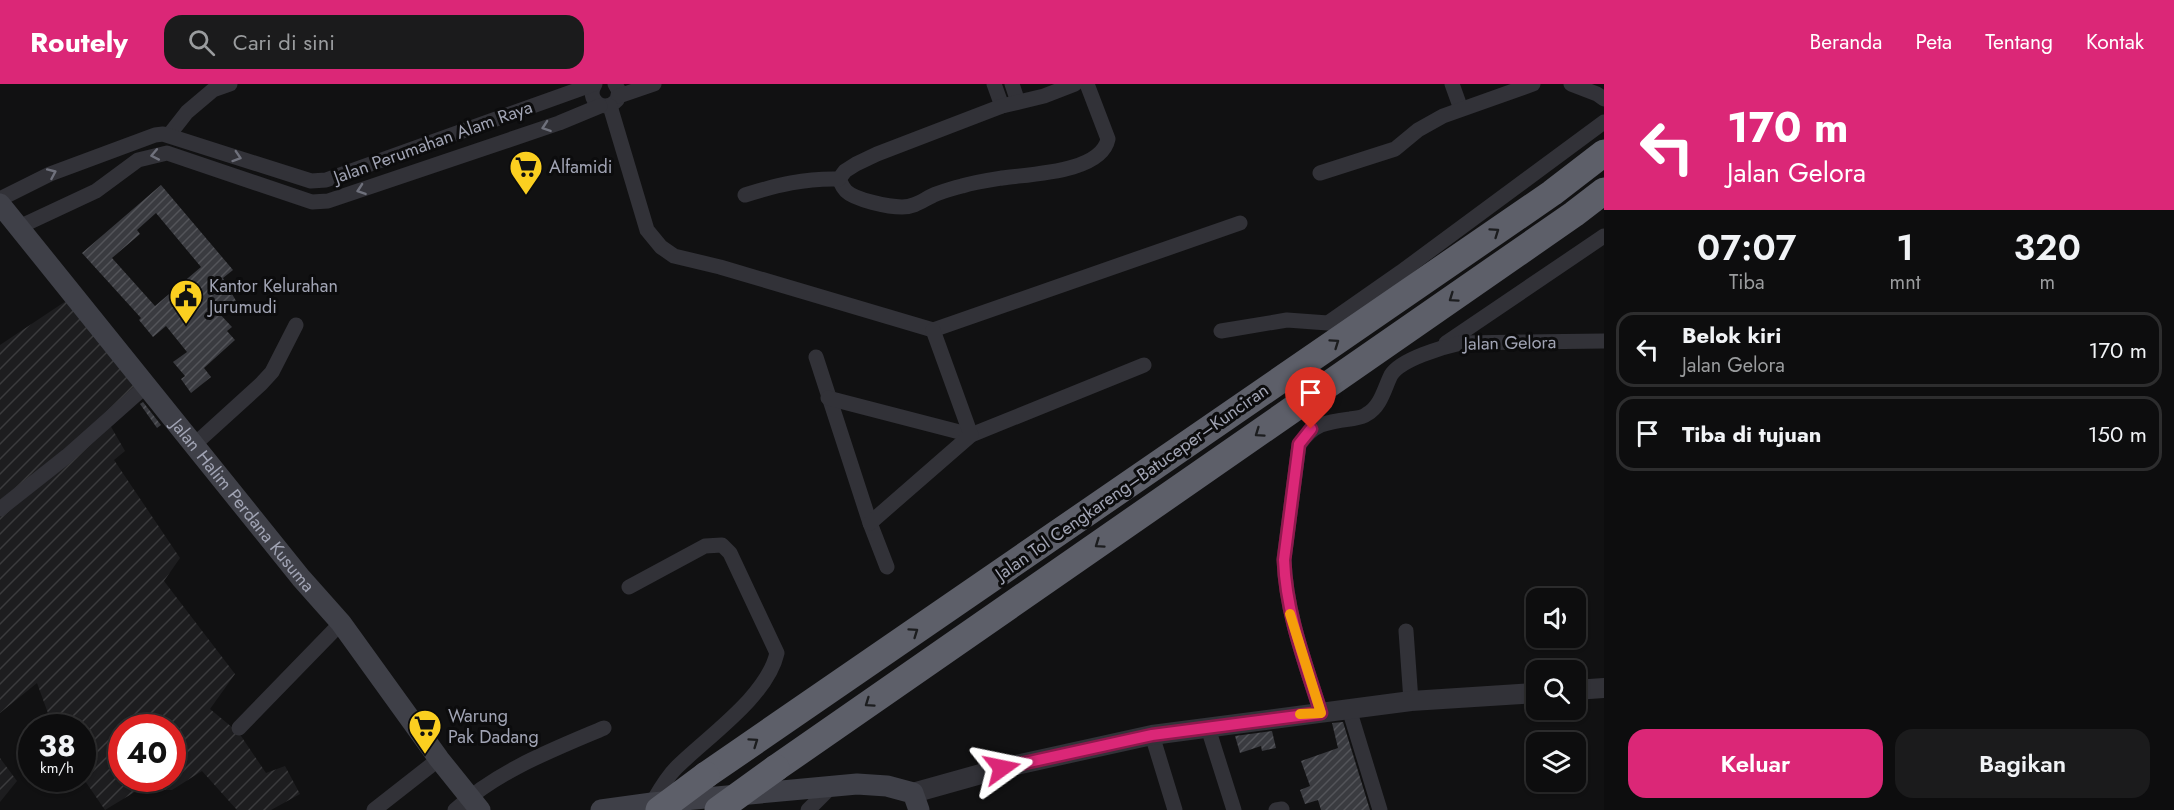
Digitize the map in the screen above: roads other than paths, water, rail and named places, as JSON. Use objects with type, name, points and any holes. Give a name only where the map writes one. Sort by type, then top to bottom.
[{"type":"highway","name":"Jalan Tol Cengkareng–Batuceper–Kunciran","points":[[655,806],[706,775],[1552,193],[1604,153]]},
{"type":"highway","name":"Jalan Tol Cengkareng–Batuceper–Kunciran","points":[[718,810],[1604,191]]},
{"type":"main road","name":"Jalan Halim Perdana Kusuma","points":[[0,202],[301,578],[341,623],[439,759],[468,806]]},
{"type":"main road","points":[[601,810],[857,784],[887,786],[916,802]]},
{"type":"street","points":[[169,135],[187,112],[213,90],[230,84]]},
{"type":"street","points":[[595,84],[592,94],[594,101],[611,98],[647,230],[660,248],[674,256],[720,267],[933,330],[1240,223]]},
{"type":"street","name":"Jalan Perumahan Alam Raya","points":[[0,202],[50,174],[155,135],[169,135],[311,181],[326,180],[595,84]]},
{"type":"street","name":"Jalan Perumahan Alam Raya","points":[[19,227],[96,191],[138,160],[167,153],[312,202],[328,201],[559,123],[611,98],[654,84]]},
{"type":"street","points":[[994,84],[1002,106]]},
{"type":"street","points":[[1012,84],[1018,102]]},
{"type":"street","points":[[839,179],[845,171],[856,164],[1002,106],[1044,96],[1075,84]]},
{"type":"street","points":[[839,179],[844,189],[856,197],[900,207],[914,206],[935,194],[960,186],[1002,178],[1052,173],[1076,166],[1107,147],[1108,139],[1087,84]]},
{"type":"street","points":[[1452,84],[1461,109]]},
{"type":"street","points":[[1320,172],[1395,149],[1430,122],[1533,84]]},
{"type":"street","points":[[1571,84],[1604,99]]},
{"type":"street","points":[[1221,331],[1287,320],[1328,323],[1411,265],[1604,122]]},
{"type":"street","points":[[744,195],[782,183],[814,178],[839,179]]},
{"type":"street","points":[[326,180],[328,201]]},
{"type":"street","points":[[1439,348],[1604,236]]},
{"type":"street","points":[[195,444],[272,372],[296,325]]},
{"type":"street","points":[[933,330],[971,435]]},
{"type":"street","name":"Jalan Gelora","points":[[1321,713],[1289,610],[1284,575],[1299,444],[1311,429],[1330,421],[1362,417],[1370,413],[1378,404],[1393,373],[1399,367],[1439,348],[1461,343],[1604,341]]},
{"type":"street","points":[[816,357],[870,523],[887,567]]},
{"type":"street","points":[[870,523],[971,435],[1144,365]]},
{"type":"street","points":[[0,509],[67,456],[147,385]]},
{"type":"street","points":[[828,398],[971,435]]},
{"type":"street","points":[[629,587],[705,546],[722,544],[730,553],[777,653],[774,665],[764,682],[739,710],[675,769],[655,806]]},
{"type":"street","points":[[239,728],[341,623]]},
{"type":"street","points":[[1406,631],[1411,701]]},
{"type":"street","points":[[1586,689],[1604,688]]},
{"type":"street","points":[[916,802],[1002,768],[1152,735],[1411,701],[1526,694]]},
{"type":"street","points":[[1349,710],[1380,810]]},
{"type":"street","points":[[468,806],[498,778],[543,754],[604,728]]},
{"type":"street","points":[[1208,728],[1234,810]]},
{"type":"street","points":[[1152,735],[1175,810]]},
{"type":"street","points":[[374,810],[439,759]]},
{"type":"street","points":[[813,808],[831,787]]},
{"type":"place","name":"Alfamidi","points":[[526,196]]},
{"type":"place","name":"Kantor Kelurahan Jurumudi","points":[[186,325]]},
{"type":"place","name":"Warung Pak Dadang","points":[[425,755]]}]
